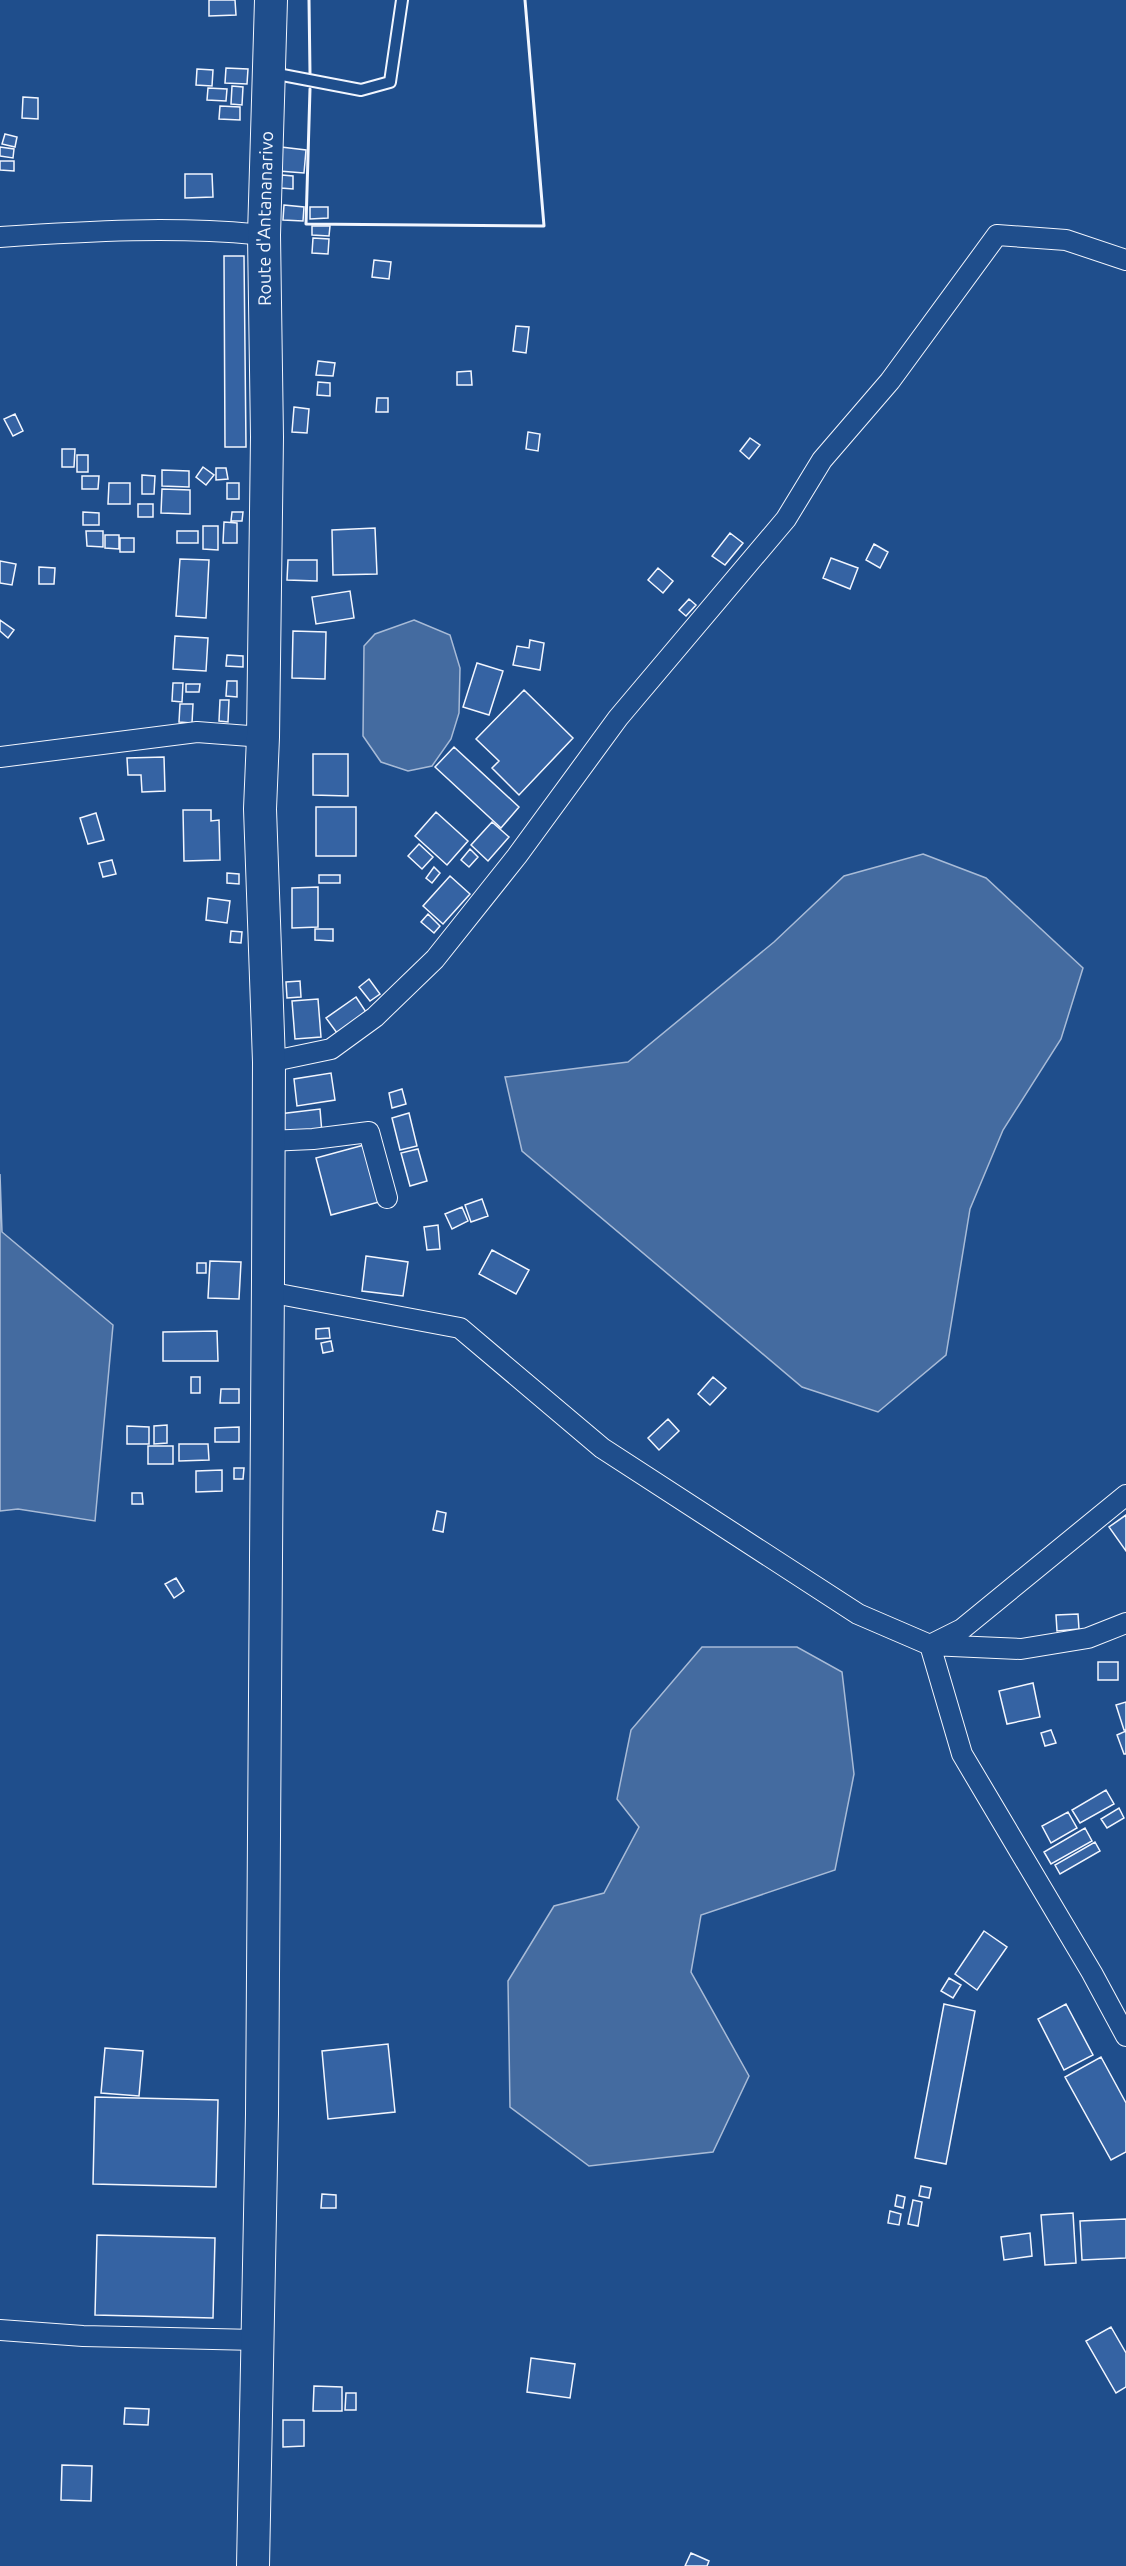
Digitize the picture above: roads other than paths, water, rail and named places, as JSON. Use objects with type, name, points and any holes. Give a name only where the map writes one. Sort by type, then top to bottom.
[{"type":"main road","name":"Route d'Antananarivo","points":[[253,2566],[262,2090],[268,1292],[269,1062],[260,809],[264,737],[267,437],[264,235],[271,0]]},
{"type":"street","points":[[0,237],[91,230],[214,230],[264,235]]},
{"type":"street","points":[[269,1062],[331,1049],[375,1017],[435,959],[517,856],[618,718],[786,519],[822,460],[890,381],[997,235],[1066,240],[1126,261]]},
{"type":"street","points":[[0,757],[198,732],[264,737]]},
{"type":"street","points":[[268,1141],[313,1139],[369,1132],[387,1198]]},
{"type":"street","points":[[268,1292],[460,1328],[602,1448],[858,1614],[930,1645],[1021,1649],[1088,1638],[1126,1623]]},
{"type":"street","points":[[930,1645],[962,1629],[1126,1495]]},
{"type":"street","points":[[930,1645],[962,1754],[1092,1973],[1126,2036]]},
{"type":"street","points":[[0,2330],[83,2336],[258,2340]]},
{"type":"lane","points":[[268,72],[361,90],[390,82],[402,0]]},
{"type":"water","points":[[414,620],[450,635],[460,668],[459,713],[451,739],[432,766],[408,771],[381,762],[363,736],[364,646],[375,634]]},
{"type":"water","points":[[923,854],[986,878],[1083,968],[1061,1039],[1003,1130],[970,1209],[946,1355],[878,1412],[802,1387],[522,1151],[505,1077],[628,1062],[774,942],[844,876]]},
{"type":"water","points":[[0,1174],[2,1232],[113,1325],[95,1521],[18,1509],[0,1511]]},
{"type":"water","points":[[702,1647],[797,1647],[842,1672],[854,1774],[835,1870],[701,1915],[691,1972],[749,2076],[713,2152],[589,2166],[510,2107],[508,1981],[554,1906],[604,1893],[639,1827],[617,1799],[631,1730]]}]
